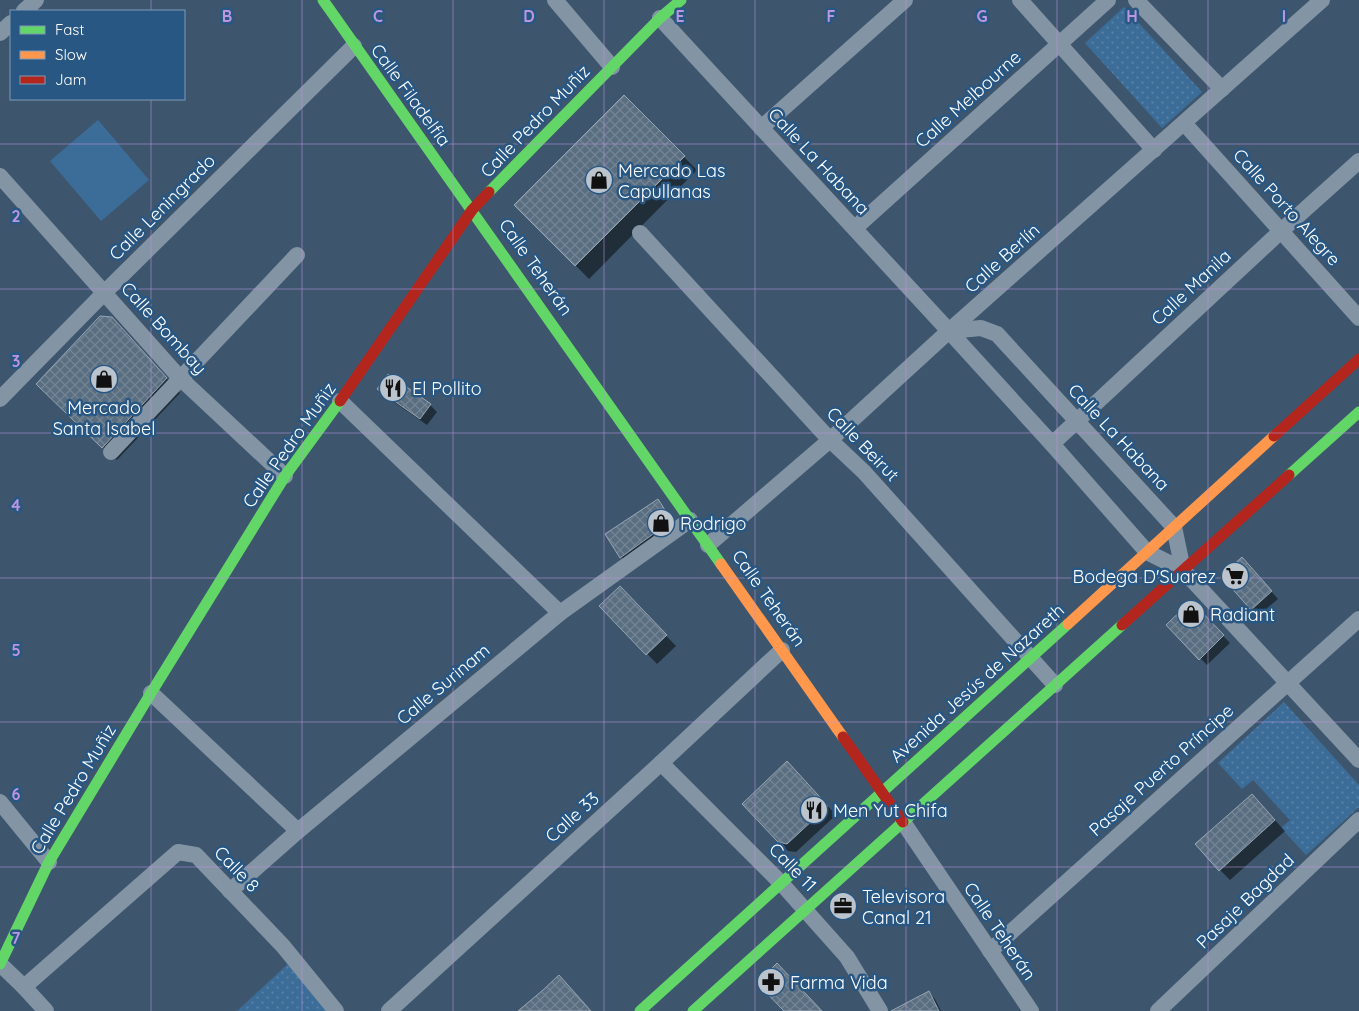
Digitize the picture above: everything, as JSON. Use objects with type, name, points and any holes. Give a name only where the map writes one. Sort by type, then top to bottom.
[{"type":"street","points":[[25,10],[36,0]]},
{"type":"street","name":"Calle Filadelfia","points":[[323,0],[472,210]]},
{"type":"street","points":[[556,0],[612,67]]},
{"type":"street","name":"Calle Pedro Muñiz","points":[[0,964],[49,862],[285,476],[340,401],[472,210],[660,18],[680,0]]},
{"type":"street","points":[[761,128],[905,0]]},
{"type":"street","points":[[1020,0],[1154,150]]},
{"type":"street","name":"Calle Melbourne","points":[[855,228],[1108,0]]},
{"type":"street","points":[[1136,0],[1222,89]]},
{"type":"street","name":"Calle Berlín","points":[[708,545],[830,440],[1322,0]]},
{"type":"street","name":"Calle La Habana","points":[[660,18],[950,331],[1147,552],[1183,570],[1359,760]]},
{"type":"street","points":[[0,33],[10,24]]},
{"type":"street","name":"Calle Leningrado","points":[[0,399],[105,292],[354,46]]},
{"type":"street","name":"Calle Porto Alegre","points":[[1184,123],[1359,318]]},
{"type":"street","name":"Calle Manila","points":[[1052,444],[1359,161]]},
{"type":"street","name":"Calle Bombay","points":[[3,185],[105,292],[180,378],[285,476]]},
{"type":"street","name":"Calle Teherán","points":[[472,210],[903,822],[1030,1011]]},
{"type":"street","name":"Calle Beirut","points":[[640,233],[830,440],[864,472],[1055,686]]},
{"type":"street","points":[[112,452],[297,255]]},
{"type":"street","name":"Calle La Habana","points":[[950,331],[981,328],[997,334],[1174,527]]},
{"type":"street","name":"Avenida Jesús de Nazareth","points":[[640,1011],[1030,659],[1359,358]]},
{"type":"street","points":[[340,401],[560,613]]},
{"type":"street","points":[[693,1011],[1359,412]]},
{"type":"street","name":"Calle Surinam","points":[[230,891],[298,831],[560,613],[690,520]]},
{"type":"street","points":[[1174,527],[1183,570]]},
{"type":"street","name":"Pasaje Puerto Príncipe","points":[[990,951],[1359,619]]},
{"type":"street","name":"Calle 33","points":[[389,1011],[782,650]]},
{"type":"street","points":[[151,693],[298,831]]},
{"type":"street","name":"Calle 11","points":[[661,763],[806,910],[847,957],[880,1011]]},
{"type":"street","points":[[0,802],[49,862]]},
{"type":"street","name":"Pasaje Bagdad","points":[[1158,1011],[1359,820]]},
{"type":"street","name":"Calle 8","points":[[24,988],[178,852],[196,855],[283,946],[336,1011]]},
{"type":"street","points":[[0,964],[46,1011]]},
{"type":"shaded area","points":[[1124,7],[1202,92],[1162,128],[1085,43]]},
{"type":"shaded area","points":[[98,120],[149,180],[101,221],[50,161]]},
{"type":"shaded area","points":[[1284,702],[1359,785],[1359,807],[1306,855],[1281,828],[1290,820],[1253,780],[1242,789],[1218,763]]},
{"type":"shaded area","points":[[289,963],[335,1011],[237,1011]]},
{"type":"building","name":"Mercado Las Capullanas","points":[[624,95],[685,156],[575,266],[514,205]]},
{"type":"building","name":"Mercado Santa Isabel","points":[[100,316],[112,317],[167,378],[102,448],[36,384]]},
{"type":"building","points":[[388,374],[431,404],[420,419],[377,389]]},
{"type":"building","points":[[658,499],[670,518],[667,524],[620,558],[605,534]]},
{"type":"building","points":[[1242,557],[1272,591],[1251,610],[1221,576]]},
{"type":"building","points":[[620,586],[667,635],[646,655],[599,606]]},
{"type":"building","points":[[1191,601],[1224,635],[1199,660],[1166,625]]},
{"type":"building","points":[[787,761],[828,806],[787,844],[778,842],[742,804]]},
{"type":"building","points":[[1252,794],[1275,820],[1219,871],[1195,844]]},
{"type":"building","points":[[777,963],[822,1011],[784,1011],[757,983]]},
{"type":"building","points":[[559,975],[591,1011],[518,1011],[543,990]]},
{"type":"building","points":[[929,991],[939,1011],[891,1011]]},
{"type":"traffic: fast","points":[[323,0],[721,564]]},
{"type":"traffic: fast","points":[[489,192],[660,18],[681,0]]},
{"type":"traffic: fast","points":[[0,964],[49,862],[151,693],[285,476],[340,401]]},
{"type":"traffic: fast","points":[[1289,475],[1359,412]]},
{"type":"traffic: fast","points":[[640,1011],[1068,624]]},
{"type":"traffic: fast","points":[[693,1011],[1122,625]]},
{"type":"traffic: slow","points":[[1068,624],[1274,436]]},
{"type":"traffic: slow","points":[[721,564],[843,737]]},
{"type":"traffic: jam","points":[[340,401],[472,210],[489,192]]},
{"type":"traffic: jam","points":[[1274,436],[1359,359]]},
{"type":"traffic: jam","points":[[1122,625],[1289,475]]},
{"type":"traffic: jam","points":[[843,737],[903,822]]},
{"type":"place","name":"Mercado Las Capullanas","points":[[599,180]]},
{"type":"place","name":"Mercado Santa Isabel","points":[[104,379]]},
{"type":"place","name":"El Pollito","points":[[393,388]]},
{"type":"place","name":"Rodrigo","points":[[661,523]]},
{"type":"place","name":"Bodega D'Suarez","points":[[1235,576]]},
{"type":"place","name":"Radiant","points":[[1191,614]]},
{"type":"place","name":"Men Yut Chifa","points":[[814,810]]},
{"type":"place","name":"Televisora Canal 21","points":[[843,906]]},
{"type":"place","name":"Farma Vida","points":[[771,982]]}]
